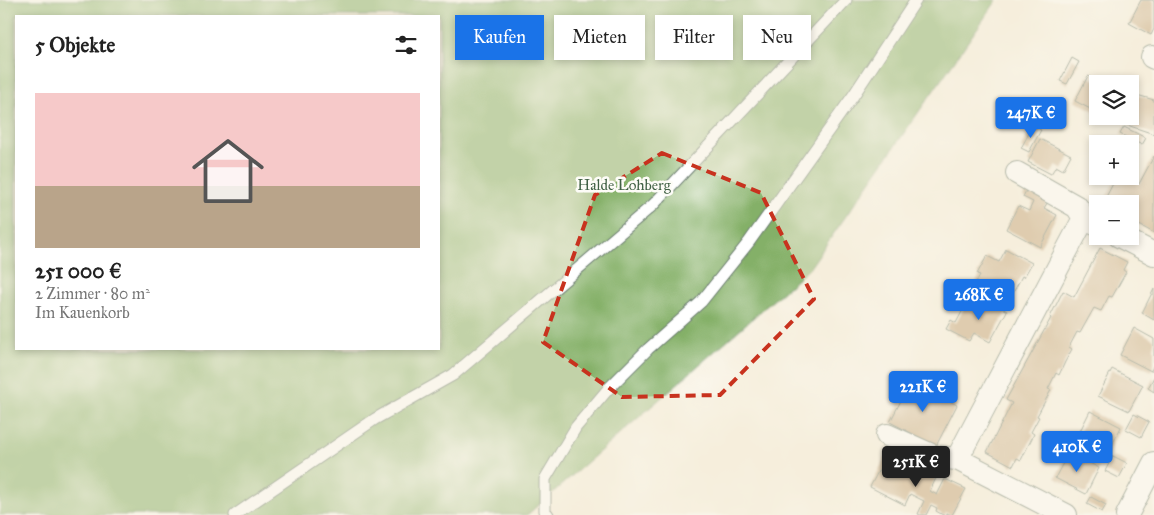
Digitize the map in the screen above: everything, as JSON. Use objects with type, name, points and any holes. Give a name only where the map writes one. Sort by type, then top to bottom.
[{"type":"street","points":[[1017,173],[1077,207],[1089,220]]},
{"type":"street","points":[[957,459],[1089,226]]},
{"type":"street","points":[[1136,245],[1154,254]]},
{"type":"street","points":[[887,435],[936,457],[957,459],[1026,506],[1066,515]]},
{"type":"street","points":[[1126,515],[1154,463]]},
{"type":"lane","points":[[235,515],[375,418],[453,375],[653,205],[846,0]]},
{"type":"lane","points":[[548,515],[545,511],[545,479],[576,427],[609,388],[701,302],[749,242],[853,96],[916,0]]},
{"type":"highlighted area","points":[[662,153],[761,193],[814,299],[720,395],[622,397],[543,342],[595,195]]},
{"type":"green space","name":"Halde Lohberg","points":[[0,0],[997,0],[809,269],[527,515],[0,515]]},
{"type":"building","points":[[1141,0],[1154,1],[1154,29],[1151,35],[1129,23]]},
{"type":"building","points":[[1072,58],[1079,62],[1067,84],[1060,81]]},
{"type":"building","points":[[1088,76],[1089,77],[1089,108],[1075,101]]},
{"type":"building","points":[[1139,96],[1154,100],[1154,134],[1127,125],[1139,125]]},
{"type":"building","points":[[1033,126],[1041,130],[1029,152],[1021,148]]},
{"type":"building","points":[[1124,127],[1146,138],[1142,145],[1139,144],[1139,135],[1120,134]]},
{"type":"building","points":[[1040,139],[1071,155],[1063,170],[1056,166],[1051,174],[1028,162]]},
{"type":"building","points":[[1154,156],[1154,233],[1139,225],[1139,195],[1107,195],[1112,185],[1139,184]]},
{"type":"building","points":[[1027,188],[1049,200],[1044,208],[1057,215],[1040,247],[1006,229],[1018,206],[1029,211],[1033,202],[1023,197]]},
{"type":"building","points":[[1100,248],[1127,262],[1123,270],[1126,272],[1112,297],[1109,296],[1101,311],[1094,308],[1080,333],[1077,332],[1069,347],[1072,349],[1059,375],[1056,373],[1048,389],[1051,390],[1031,432],[1034,434],[1021,460],[1017,458],[1013,466],[987,452],[1012,403],[1006,400],[1051,318],[1063,291],[1074,297]]},
{"type":"building","points":[[1006,249],[1032,263],[1013,293],[1003,287],[998,296],[975,284],[980,275],[977,274],[987,256],[999,262]]},
{"type":"building","points":[[1154,289],[1154,320],[1142,313]]},
{"type":"building","points":[[980,296],[1007,311],[990,342],[974,333],[969,341],[946,329],[951,320],[956,323],[965,306],[972,310]]},
{"type":"building","points":[[1134,328],[1154,339],[1154,364],[1151,371],[1120,355]]},
{"type":"building","points":[[1112,369],[1143,385],[1129,411],[1098,396]]},
{"type":"building","points":[[1154,377],[1154,392],[1148,388]]},
{"type":"building","points":[[911,381],[957,405],[936,446],[890,422]]},
{"type":"building","points":[[1090,411],[1121,427],[1108,453],[1077,437]]},
{"type":"building","points":[[1134,414],[1149,422],[1141,437],[1126,429]]},
{"type":"building","points":[[1069,452],[1099,468],[1086,494],[1055,478]]},
{"type":"building","points":[[1113,456],[1127,463],[1119,478],[1105,471]]},
{"type":"building","points":[[885,458],[900,467],[903,461],[936,478],[930,491],[937,495],[945,479],[966,489],[952,515],[946,513],[943,515],[936,511],[937,508],[931,505],[926,515],[920,515],[918,514],[924,501],[910,494],[905,505],[870,487]]},
{"type":"building","points":[[1091,497],[1106,505],[1102,512],[1087,504]]}]
